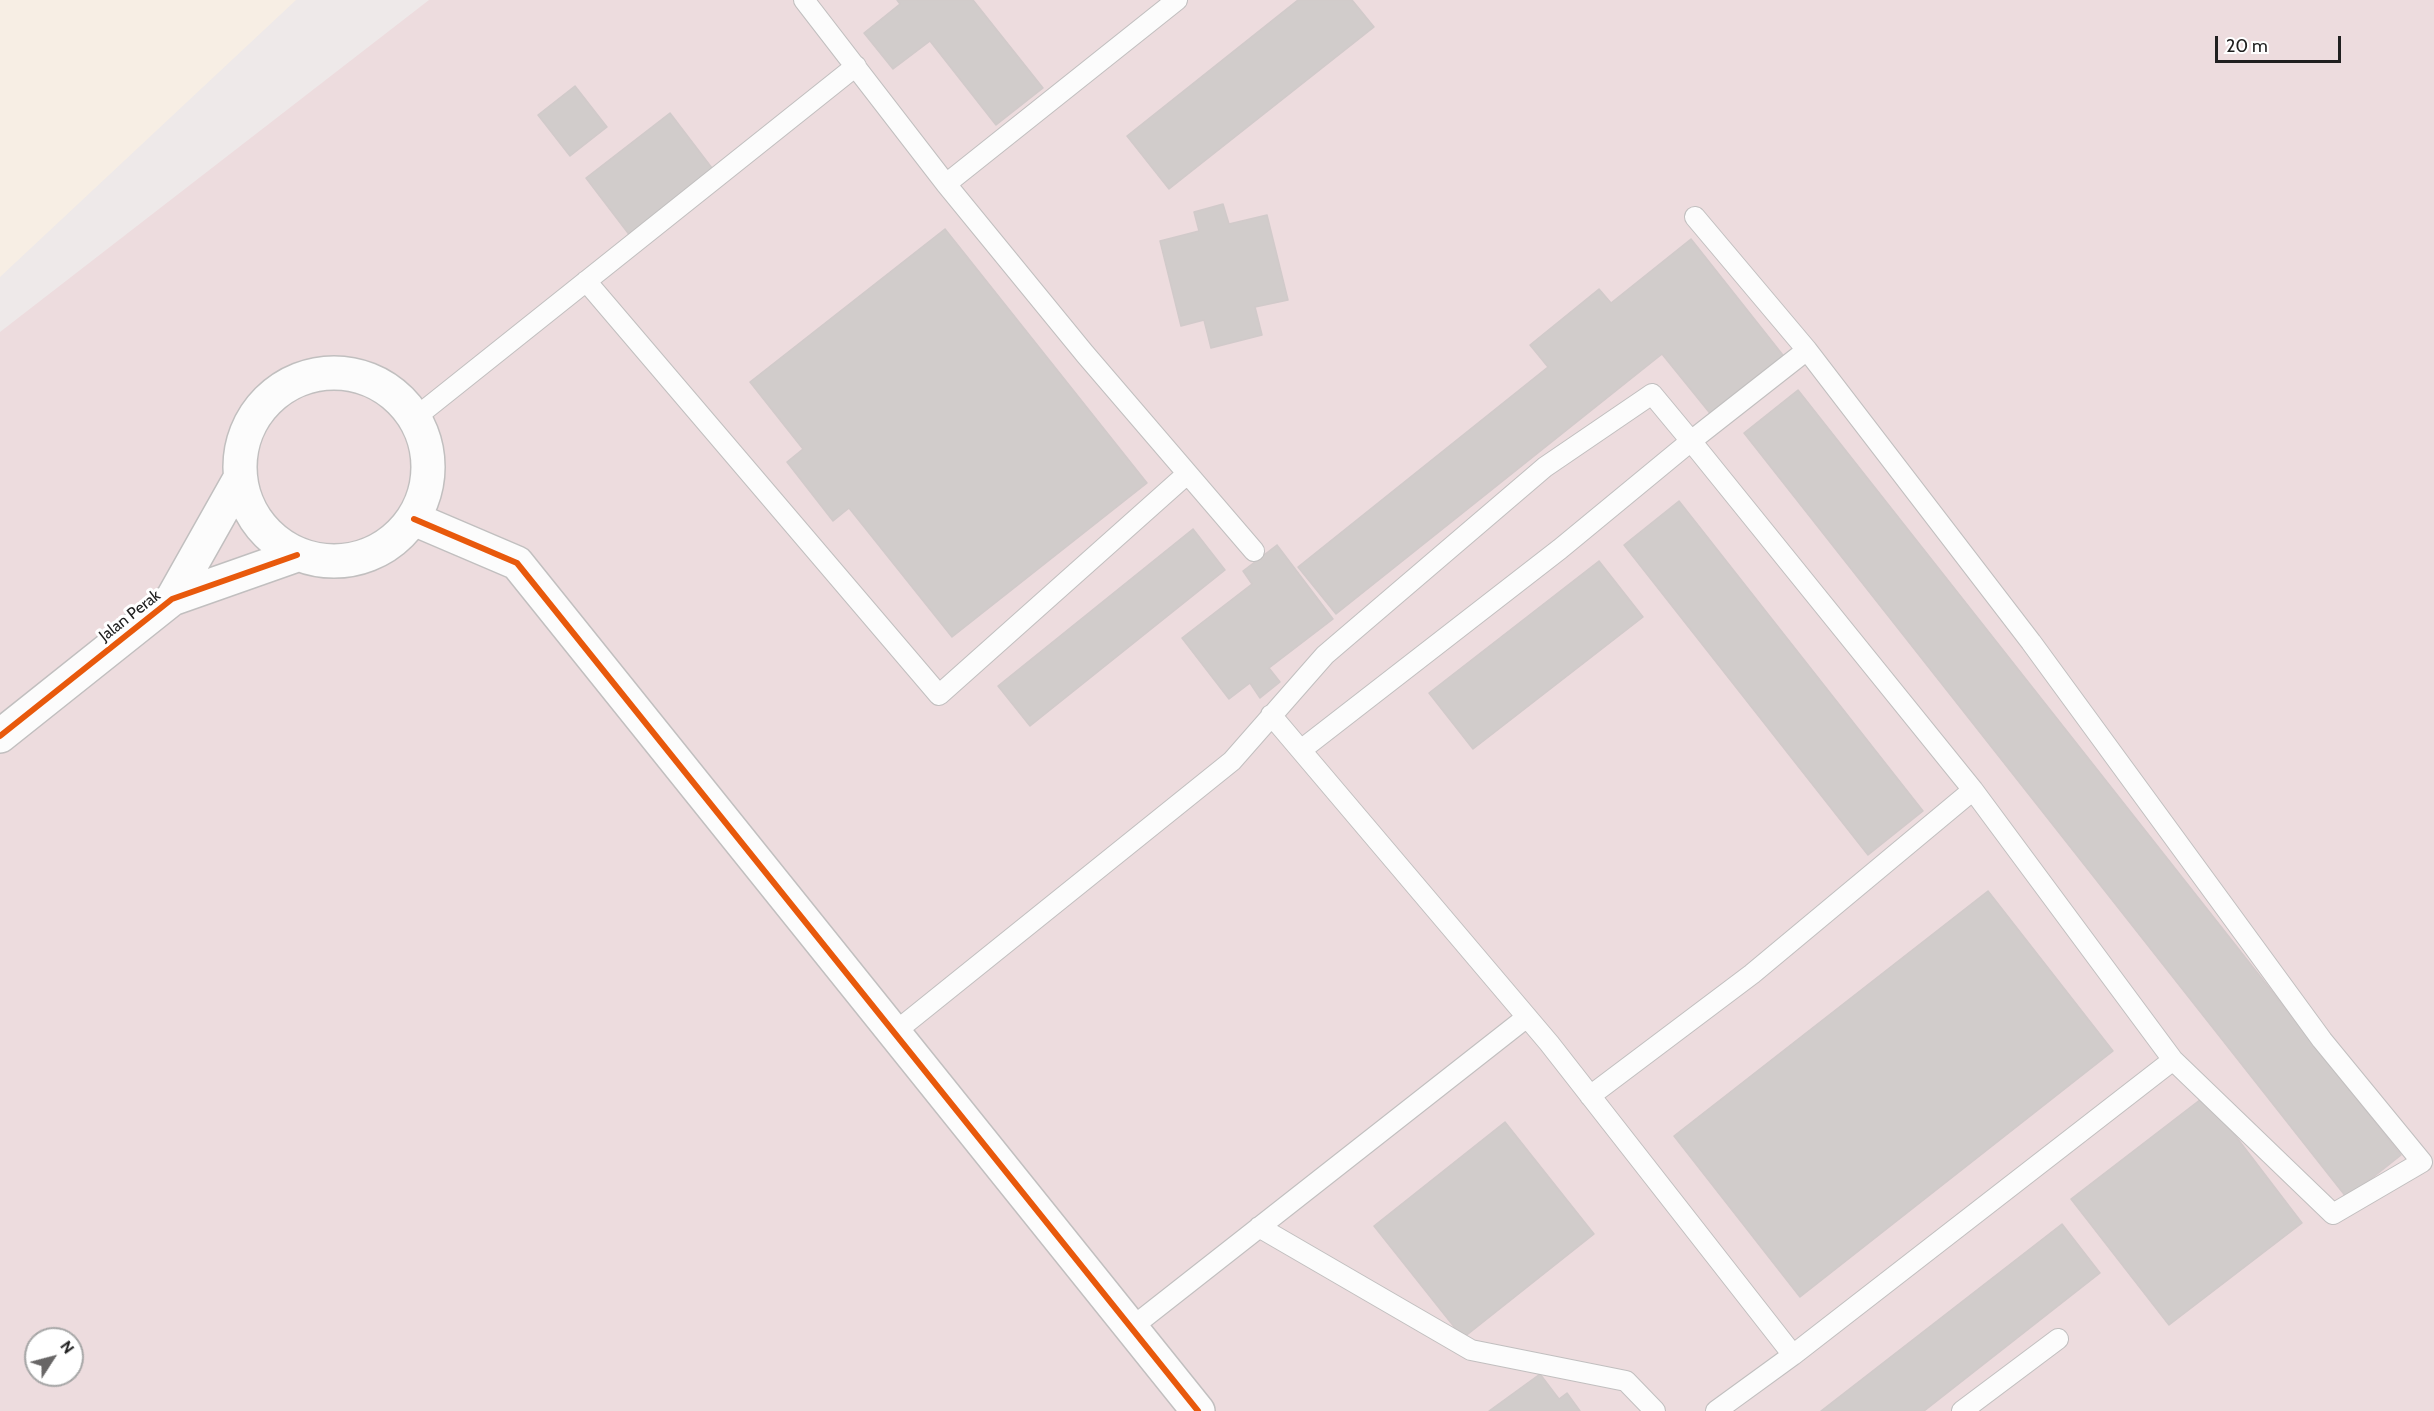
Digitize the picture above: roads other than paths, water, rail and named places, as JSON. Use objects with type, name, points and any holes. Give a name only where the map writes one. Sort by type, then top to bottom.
[{"type":"street","points":[[329,372],[360,376],[388,390],[416,417],[423,437],[428,465],[425,493],[414,519],[392,543],[362,558],[330,562],[297,555],[270,537],[249,511],[239,480],[241,448],[251,419],[272,395],[298,379],[329,372]]},
{"type":"street","name":"Jalan Perak","points":[[172,599],[239,480]]},
{"type":"street","points":[[414,519],[517,563],[1198,1411]]},
{"type":"street","name":"Jalan Perak","points":[[0,736],[172,599],[297,555]]},
{"type":"lane","points":[[804,0],[946,184],[1187,474],[1254,551]]},
{"type":"lane","points":[[946,184],[1177,0]]},
{"type":"lane","points":[[416,417],[856,66]]},
{"type":"lane","points":[[895,1032],[1232,761],[1325,655],[1545,467],[1652,394],[1973,790],[2173,1060],[2333,1214],[2422,1162],[2322,1040],[2031,642],[1807,350],[1695,217]]},
{"type":"lane","points":[[586,281],[939,695],[1187,474]]},
{"type":"lane","points":[[1301,750],[1560,549],[1691,441],[1807,350]]},
{"type":"lane","points":[[1272,715],[1527,1017],[1793,1354]]},
{"type":"lane","points":[[1590,1096],[1752,974],[1973,790]]},
{"type":"lane","points":[[1131,1328],[1527,1017]]},
{"type":"lane","points":[[1716,1411],[2173,1060]]},
{"type":"lane","points":[[1259,1227],[1471,1350],[1626,1381],[1655,1411]]},
{"type":"lane","points":[[1962,1411],[2058,1339]]}]
